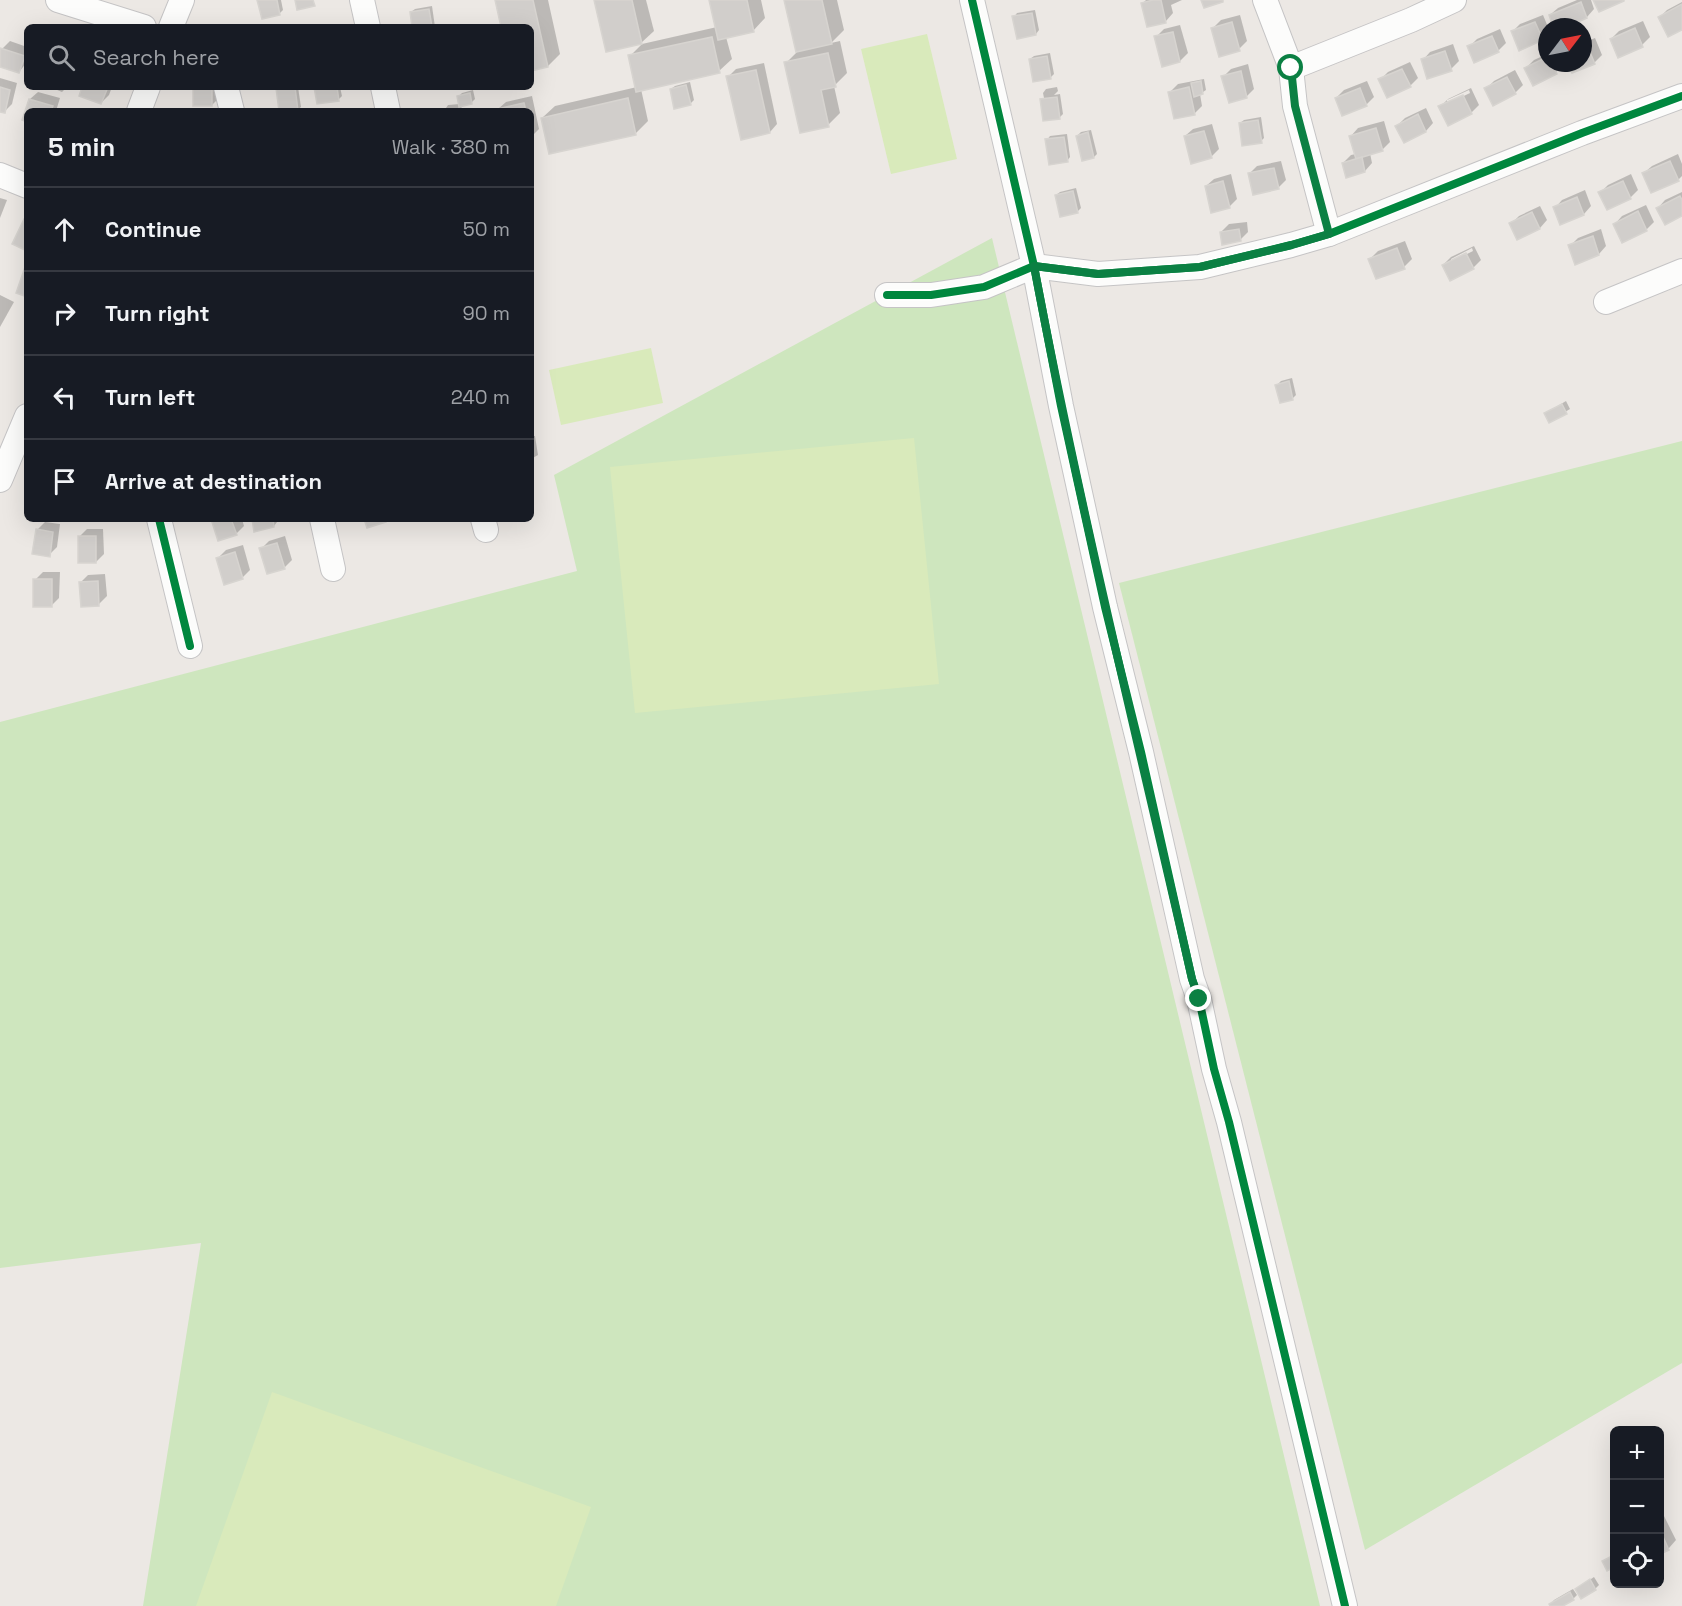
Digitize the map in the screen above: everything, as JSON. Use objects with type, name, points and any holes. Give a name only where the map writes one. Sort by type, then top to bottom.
[{"type":"street","points":[[58,0],[134,24]]},
{"type":"street","points":[[172,24],[182,0]]},
{"type":"street","points":[[362,0],[367,24]]},
{"type":"street","points":[[972,0],[1034,266],[1060,406],[1100,585],[1192,979],[1199,999],[1345,1606]]},
{"type":"street","points":[[1265,0],[1291,68],[1295,106],[1329,234]]},
{"type":"street","points":[[1291,68],[1411,20],[1454,0]]},
{"type":"street","points":[[140,108],[147,90]]},
{"type":"street","points":[[227,90],[231,108]]},
{"type":"street","points":[[384,90],[387,108]]},
{"type":"street","points":[[887,295],[931,296],[984,286],[1034,266],[1098,274],[1200,267],[1292,245],[1329,234],[1582,133],[1682,96]]},
{"type":"street","points":[[0,175],[24,185]]},
{"type":"street","points":[[1606,302],[1682,271]]},
{"type":"street","points":[[0,480],[24,423]]},
{"type":"street","points":[[160,522],[190,646]]},
{"type":"street","points":[[323,522],[333,569]]},
{"type":"green space","points":[[927,34],[957,159],[891,174],[861,49]]},
{"type":"green space","points":[[992,238],[1320,1606],[143,1606],[201,1243],[0,1268],[0,722],[577,571],[554,475]]},
{"type":"green space","points":[[651,348],[663,403],[561,425],[549,370]]},
{"type":"green space","points":[[914,438],[939,684],[635,713],[610,467]]},
{"type":"green space","points":[[1682,441],[1682,1363],[1365,1550],[1119,583]]},
{"type":"green space","points":[[272,1392],[591,1507],[556,1606],[196,1606]]},
{"type":"building","points":[[257,0],[277,0],[280,15],[262,19]]},
{"type":"building","points":[[295,0],[313,0],[315,6],[297,10]]},
{"type":"building","points":[[495,0],[533,0],[548,67],[534,70],[534,24],[500,24]]},
{"type":"building","points":[[594,0],[632,0],[642,44],[606,52]]},
{"type":"building","points":[[709,0],[747,0],[754,32],[718,40]]},
{"type":"building","points":[[784,0],[822,0],[832,44],[796,52]]},
{"type":"building","points":[[1161,0],[1166,23],[1147,27],[1141,3]]},
{"type":"building","points":[[1201,0],[1223,0],[1223,2],[1204,8]]},
{"type":"building","points":[[1593,0],[1624,0],[1624,1],[1599,12]]},
{"type":"building","points":[[1581,2],[1587,18],[1550,18],[1549,15]]},
{"type":"building","points":[[1682,4],[1682,30],[1668,37],[1658,17]]},
{"type":"building","points":[[429,9],[432,24],[412,24],[410,12]]},
{"type":"building","points":[[1032,13],[1036,35],[1017,39],[1012,16]]},
{"type":"building","points":[[1232,22],[1240,51],[1219,57],[1211,28]]},
{"type":"building","points":[[1535,22],[1538,29],[1538,42],[1519,51],[1511,31]]},
{"type":"building","points":[[1635,28],[1643,47],[1618,58],[1610,39]]},
{"type":"building","points":[[1173,32],[1180,62],[1162,67],[1154,36]]},
{"type":"building","points":[[1492,36],[1499,52],[1474,63],[1467,46]]},
{"type":"building","points":[[712,37],[720,73],[636,92],[628,55]]},
{"type":"building","points":[[0,48],[24,56],[19,73],[0,67]]},
{"type":"building","points":[[1445,51],[1452,71],[1427,79],[1421,59]]},
{"type":"building","points":[[828,53],[836,87],[821,90],[829,127],[800,133],[784,62]]},
{"type":"building","points":[[1047,56],[1051,79],[1033,82],[1029,59]]},
{"type":"building","points":[[1538,61],[1538,72],[1556,72],[1557,74],[1533,86],[1524,68]]},
{"type":"building","points":[[1402,69],[1411,87],[1387,98],[1378,79]]},
{"type":"building","points":[[756,70],[770,133],[741,140],[726,76]]},
{"type":"building","points":[[1241,71],[1247,98],[1229,103],[1221,76]]},
{"type":"building","points":[[1507,77],[1516,94],[1493,106],[1484,88]]},
{"type":"building","points":[[1201,81],[1203,94],[1194,97],[1191,83]]},
{"type":"building","points":[[686,85],[691,105],[674,109],[670,89]]},
{"type":"building","points":[[0,87],[10,90],[5,113],[0,112]]},
{"type":"building","points":[[1189,87],[1195,115],[1174,119],[1168,92]]},
{"type":"building","points":[[1360,88],[1367,106],[1342,116],[1335,98]]},
{"type":"building","points":[[81,90],[107,90],[101,104],[79,96]]},
{"type":"building","points":[[193,90],[212,90],[212,106],[193,106]]},
{"type":"building","points":[[276,90],[295,90],[298,108],[279,108]]},
{"type":"building","points":[[315,90],[337,90],[339,101],[317,104]]},
{"type":"building","points":[[470,93],[472,104],[459,107],[457,96]]},
{"type":"building","points":[[1463,95],[1472,114],[1448,126],[1438,106]]},
{"type":"building","points":[[1057,97],[1060,119],[1043,121],[1040,99]]},
{"type":"building","points":[[628,98],[636,135],[549,154],[541,118]]},
{"type":"building","points":[[29,99],[53,106],[52,108],[26,108]]},
{"type":"building","points":[[524,103],[525,108],[502,108]]},
{"type":"building","points":[[1418,114],[1426,132],[1404,143],[1395,126]]},
{"type":"building","points":[[1258,120],[1262,143],[1242,146],[1239,123]]},
{"type":"building","points":[[1376,128],[1383,151],[1356,159],[1349,136]]},
{"type":"building","points":[[1204,131],[1212,158],[1191,164],[1184,136]]},
{"type":"building","points":[[1088,132],[1094,158],[1082,161],[1076,136]]},
{"type":"building","points":[[1064,137],[1068,162],[1049,165],[1045,139]]},
{"type":"building","points":[[1362,157],[1365,172],[1346,178],[1342,163]]},
{"type":"building","points":[[1670,161],[1679,181],[1651,193],[1642,173]]},
{"type":"building","points":[[1274,168],[1279,189],[1253,195],[1248,173]]},
{"type":"building","points":[[1223,181],[1230,208],[1211,213],[1205,186]]},
{"type":"building","points":[[1623,181],[1631,199],[1607,210],[1598,192]]},
{"type":"building","points":[[1073,191],[1078,213],[1060,217],[1055,195]]},
{"type":"building","points":[[1680,196],[1682,216],[1665,225],[1656,208]]},
{"type":"building","points":[[1577,197],[1584,215],[1560,225],[1553,207]]},
{"type":"building","points":[[1638,211],[1647,231],[1622,243],[1613,224]]},
{"type":"building","points":[[1532,212],[1540,229],[1517,240],[1509,223]]},
{"type":"building","points":[[24,219],[24,250],[12,244]]},
{"type":"building","points":[[1239,229],[1241,241],[1222,245],[1220,232]]},
{"type":"building","points":[[1593,236],[1599,255],[1575,265],[1568,245]]},
{"type":"building","points":[[1397,248],[1405,269],[1376,279],[1368,259]]},
{"type":"building","points":[[1466,253],[1474,269],[1450,281],[1442,265]]},
{"type":"building","points":[[24,270],[24,296],[16,293]]},
{"type":"building","points":[[1289,381],[1293,400],[1280,403],[1275,385]]},
{"type":"building","points":[[1562,404],[1567,414],[1549,423],[1544,413]]},
{"type":"building","points":[[212,522],[232,522],[237,535],[218,541]]},
{"type":"building","points":[[252,522],[273,522],[274,527],[254,532]]},
{"type":"building","points":[[365,522],[386,522],[367,528]]},
{"type":"building","points":[[36,529],[53,532],[50,557],[32,554]]},
{"type":"building","points":[[78,536],[96,536],[96,563],[78,563]]},
{"type":"building","points":[[277,543],[285,569],[267,574],[259,548]]},
{"type":"building","points":[[235,552],[243,579],[224,585],[216,558]]},
{"type":"building","points":[[33,579],[52,579],[52,607],[33,607]]},
{"type":"building","points":[[98,581],[99,606],[81,607],[79,582]]},
{"type":"building","points":[[1664,1539],[1669,1550],[1664,1552]]},
{"type":"building","points":[[1610,1557],[1610,1569],[1607,1571],[1602,1561]]},
{"type":"building","points":[[1590,1579],[1596,1590],[1581,1599],[1575,1589]]},
{"type":"building","points":[[1570,1592],[1574,1600],[1563,1606],[1550,1606],[1549,1604]]},
{"type":"cycle path","points":[[972,0],[1034,266],[1061,406],[1105,607],[1141,752],[1192,979],[1199,999],[1345,1606]]},
{"type":"cycle path","points":[[887,295],[931,295],[984,287],[1034,266],[1098,274],[1200,267],[1291,245],[1329,234],[1582,133],[1682,96]]},
{"type":"cycle path","points":[[160,522],[190,646]]},
{"type":"route","points":[[1199,999],[1192,979],[1060,406],[1034,266],[1098,274],[1200,267],[1329,234],[1295,106],[1291,68]]}]
